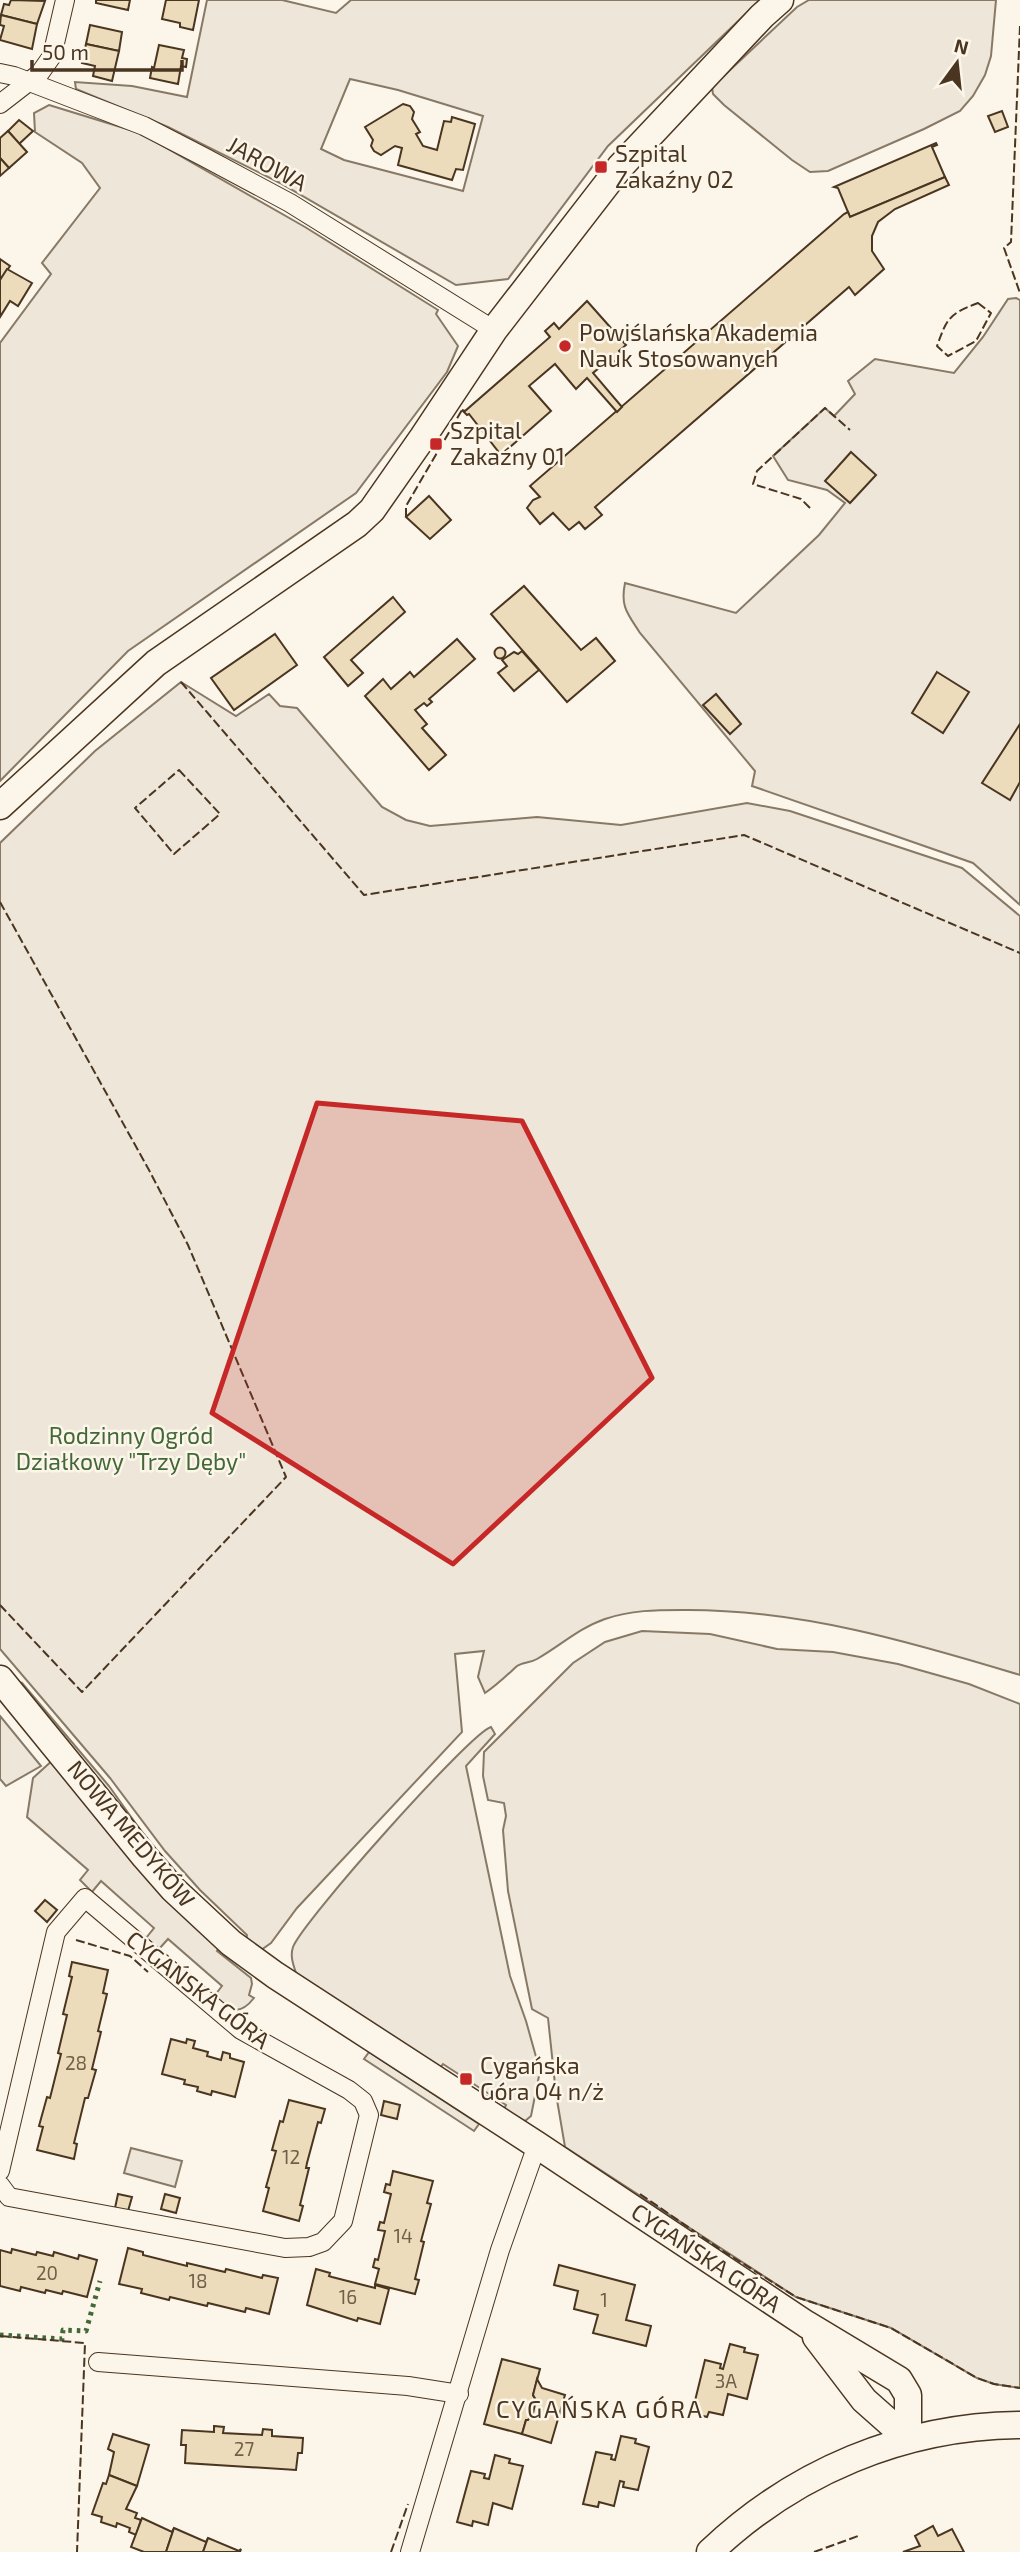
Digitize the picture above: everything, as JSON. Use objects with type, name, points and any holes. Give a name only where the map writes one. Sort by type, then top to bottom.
[{"type":"street","points":[[0,104],[40,72],[52,56],[65,0]]},
{"type":"street","points":[[0,806],[156,663],[357,524],[372,510],[494,330],[620,167],[780,0]]},
{"type":"street","name":"JAROWA","points":[[0,73],[28,81],[144,126],[204,157],[290,203],[494,330]]},
{"type":"street","name":"NOWA MEDYKÓW","points":[[0,1679],[173,1889],[221,1936],[275,1975]]},
{"type":"street","name":"CYGAŃSKA GÓRA","points":[[0,2171],[56,1932],[85,1898],[242,2030],[349,2090],[363,2101],[369,2115],[343,2221],[323,2242],[309,2247],[285,2248],[9,2197],[0,2185]]},
{"type":"street","name":"CYGAŃSKA GÓRA","points":[[275,1975],[806,2324],[899,2380],[908,2395],[908,2439]]},
{"type":"street","points":[[410,2552],[500,2249],[537,2145]]},
{"type":"street","name":"CYGAŃSKA GÓRA","points":[[806,2324],[864,2400],[908,2439]]},
{"type":"street","points":[[98,2362],[408,2386],[459,2394]]},
{"type":"street","points":[[710,2552],[764,2507],[829,2468],[908,2439],[937,2432],[1020,2425]]},
{"type":"highlighted area","points":[[317,1103],[522,1121],[652,1378],[453,1564],[212,1413]]},
{"type":"green space","points":[[207,0],[282,0],[336,13],[351,0],[760,0],[608,146],[508,279],[456,285],[280,183],[168,127],[76,89],[75,82],[132,86],[187,97]],"holes":[[[350,79],[398,90],[483,116],[463,191],[344,160],[321,149]]]},
{"type":"green space","points":[[809,0],[996,0],[991,56],[985,75],[973,96],[960,111],[828,171],[810,172],[724,105],[713,94],[712,87],[797,7]]},
{"type":"green space","points":[[49,105],[140,133],[305,227],[438,310],[436,314],[458,346],[447,372],[356,493],[128,651],[0,781],[0,343],[51,274],[42,263],[100,188],[82,163],[35,132],[34,113]]},
{"type":"green space","points":[[1008,299],[1020,300],[1020,905],[973,863],[752,786],[755,771],[640,633],[626,610],[624,598],[625,583],[736,613],[819,535],[845,503],[827,490],[788,480],[773,456],[825,408],[834,416],[855,394],[848,381],[875,359],[954,373],[983,337]]},
{"type":"green space","name":"Rodzinny Ogród Działkowy \"Trzy Dęby\"","points":[[181,682],[236,716],[269,694],[280,706],[297,708],[382,807],[406,820],[430,826],[537,817],[621,825],[747,803],[790,811],[962,868],[1020,916],[1020,1675],[896,1640],[812,1621],[726,1611],[663,1610],[624,1614],[596,1623],[537,1659],[517,1666],[485,1693],[478,1677],[484,1651],[455,1654],[462,1732],[297,1908],[271,1943],[261,1950],[246,1940],[247,1935],[200,1890],[165,1851],[110,1778],[0,1649],[0,843],[95,751]]},
{"type":"green space","points":[[642,1631],[710,1634],[777,1649],[833,1652],[898,1664],[969,1684],[1020,1704],[1020,2388],[977,2378],[891,2328],[796,2297],[565,2147],[548,2018],[532,2009],[508,1891],[503,1830],[506,1816],[504,1803],[488,1800],[483,1776],[484,1752],[573,1663],[605,1642]]},
{"type":"green space","points":[[22,1683],[109,1786],[154,1849],[20,1686]]},
{"type":"green space","points":[[0,1716],[41,1766],[6,1786],[0,1779]]},
{"type":"green space","points":[[491,1727],[495,1734],[466,1766],[510,1976],[540,2071],[531,2116],[525,2121],[504,2109],[506,2105],[443,2064],[440,2068],[296,1973],[292,1957],[293,1947],[303,1931],[354,1868],[453,1760]]},
{"type":"green space","points":[[54,1759],[219,1947],[217,1951],[251,1978],[249,1995],[254,1998],[244,2008],[233,2010],[224,2006],[215,1995],[222,1986],[168,1939],[159,1949],[146,1938],[154,1928],[101,1881],[92,1892],[80,1880],[88,1870],[27,1817],[33,1778]]},
{"type":"green space","points":[[369,2052],[479,2124],[474,2131],[364,2059]]},
{"type":"green space","points":[[131,2148],[182,2161],[175,2187],[124,2173]]},
{"type":"building","points":[[11,0],[45,1],[37,24],[1,15],[4,4],[9,5]]},
{"type":"building","points":[[96,0],[130,0],[128,10],[96,3]]},
{"type":"building","points":[[166,0],[199,0],[193,30],[180,27],[180,23],[162,19]]},
{"type":"building","points":[[1,15],[37,24],[32,49],[0,40],[4,26],[0,25]]},
{"type":"building","points":[[90,25],[122,32],[119,51],[86,44]]},
{"type":"building","points":[[86,44],[119,51],[112,81],[93,76],[95,66],[82,63]]},
{"type":"building","points":[[159,45],[184,50],[182,58],[187,59],[186,67],[181,66],[178,84],[150,78]]},
{"type":"building","points":[[403,104],[410,106],[414,112],[412,119],[420,132],[416,134],[423,146],[437,150],[444,121],[451,122],[452,117],[475,124],[463,170],[456,169],[452,180],[398,165],[402,148],[395,146],[381,155],[374,151],[371,146],[373,140],[365,127]]},
{"type":"building","points":[[1002,111],[1008,127],[995,132],[988,116]]},
{"type":"building","points":[[19,120],[33,131],[19,144],[8,131]]},
{"type":"building","points":[[8,131],[27,152],[9,168],[0,158],[0,138]]},
{"type":"building","points":[[936,143],[937,145],[932,147],[945,177],[850,217],[838,188],[834,187]]},
{"type":"building","points":[[0,158],[9,168],[0,176]]},
{"type":"building","points":[[945,177],[949,185],[895,209],[878,222],[872,236],[872,251],[884,269],[855,295],[849,287],[595,507],[602,515],[585,529],[579,522],[569,530],[553,513],[540,524],[527,508],[533,500],[540,497],[530,486],[844,214],[848,212],[850,217]]},
{"type":"building","points":[[0,259],[10,266],[0,280]]},
{"type":"building","points":[[7,269],[32,283],[18,306],[10,301],[0,317],[0,280]]},
{"type":"building","points":[[587,301],[626,345],[619,351],[622,355],[608,367],[604,364],[593,373],[622,407],[617,412],[587,378],[576,389],[555,364],[529,386],[551,411],[501,455],[469,414],[462,410],[465,411],[550,337],[545,331],[554,323],[559,329]]},
{"type":"building","points":[[851,452],[876,475],[850,503],[825,481]]},
{"type":"building","points":[[429,496],[451,520],[430,539],[406,517]]},
{"type":"building","points":[[524,586],[581,650],[596,638],[615,661],[567,702],[491,614]]},
{"type":"building","points":[[393,597],[405,612],[351,660],[363,673],[348,686],[324,657]]},
{"type":"building","points":[[275,634],[297,665],[234,710],[211,678]]},
{"type":"building","points":[[457,639],[475,659],[429,699],[432,702],[427,706],[424,703],[415,710],[427,724],[422,728],[446,755],[429,770],[365,696],[383,679],[391,689],[410,672],[414,677]]},
{"type":"building","points":[[500,648],[504,649],[504,657],[500,658],[496,657],[495,653],[496,649]]},
{"type":"building","points":[[522,651],[539,670],[514,691],[498,673],[507,666],[502,660],[514,652],[518,654]]},
{"type":"building","points":[[937,672],[969,692],[943,733],[912,713]]},
{"type":"building","points":[[716,694],[741,724],[730,734],[703,705]]},
{"type":"building","points":[[1020,724],[1020,782],[1010,800],[982,783]]},
{"type":"building","points":[[45,1900],[57,1910],[47,1922],[35,1911]]},
{"type":"building","points":[[72,1962],[108,1970],[103,1993],[107,1994],[98,2031],[101,2032],[92,2069],[96,2070],[88,2098],[85,2098],[74,2143],[77,2144],[74,2159],[37,2150],[43,2127],[39,2126],[47,2097],[50,2098],[61,2054],[58,2053],[67,2015],[63,2014],[72,1977],[69,1976]]},
{"type":"building","points":[[171,2039],[186,2043],[187,2039],[195,2041],[193,2048],[208,2052],[207,2056],[221,2060],[223,2052],[230,2054],[230,2058],[244,2062],[235,2097],[212,2091],[211,2095],[197,2091],[198,2087],[184,2084],[185,2080],[162,2074]]},
{"type":"building","points":[[289,2100],[325,2109],[321,2123],[318,2122],[307,2163],[306,2168],[309,2168],[299,2221],[263,2211],[269,2188],[266,2187],[276,2151],[272,2150]]},
{"type":"building","points":[[384,2101],[400,2105],[397,2119],[381,2115]]},
{"type":"building","points":[[393,2171],[433,2181],[427,2203],[431,2204],[421,2241],[424,2242],[415,2279],[419,2280],[415,2294],[375,2284],[379,2269],[373,2267],[375,2259],[378,2260],[385,2231],[378,2230],[380,2222],[384,2223],[391,2194],[384,2192],[386,2184],[390,2185]]},
{"type":"building","points":[[118,2194],[132,2197],[128,2211],[115,2208]]},
{"type":"building","points":[[165,2194],[180,2198],[176,2213],[161,2209]]},
{"type":"building","points":[[128,2248],[143,2252],[143,2255],[187,2266],[187,2263],[225,2272],[226,2269],[262,2278],[263,2275],[278,2278],[269,2314],[246,2308],[245,2312],[208,2303],[207,2306],[170,2297],[169,2300],[141,2293],[142,2289],[119,2284]]},
{"type":"building","points":[[12,2249],[36,2255],[37,2252],[53,2256],[54,2252],[78,2259],[79,2255],[97,2260],[87,2297],[63,2291],[62,2294],[46,2290],[45,2293],[21,2287],[20,2291],[0,2286],[0,2250],[11,2253]]},
{"type":"building","points":[[559,2265],[635,2285],[626,2320],[651,2326],[646,2346],[593,2333],[598,2315],[574,2309],[578,2291],[554,2285]]},
{"type":"building","points":[[316,2269],[330,2273],[329,2276],[332,2277],[389,2289],[380,2324],[358,2318],[357,2321],[307,2305]]},
{"type":"building","points":[[730,2344],[745,2348],[744,2352],[758,2355],[747,2399],[728,2394],[723,2415],[709,2412],[707,2417],[692,2413],[705,2360],[721,2364],[720,2368],[723,2369]]},
{"type":"building","points":[[502,2359],[540,2369],[533,2395],[536,2400],[533,2413],[526,2420],[522,2434],[484,2424]]},
{"type":"building","points":[[537,2379],[542,2388],[565,2395],[551,2443],[522,2434],[526,2420],[533,2413],[536,2400],[533,2395]]},
{"type":"building","points":[[214,2426],[224,2427],[223,2433],[262,2435],[263,2429],[272,2430],[272,2436],[303,2438],[302,2453],[298,2453],[296,2470],[185,2463],[186,2445],[181,2445],[182,2430],[214,2432]]},
{"type":"building","points":[[113,2434],[149,2445],[137,2486],[109,2475],[114,2452],[108,2449]]},
{"type":"building","points":[[621,2436],[636,2439],[635,2443],[649,2447],[638,2490],[623,2487],[624,2482],[620,2481],[614,2506],[599,2502],[598,2507],[583,2504],[596,2452],[612,2455],[611,2459],[615,2460]]},
{"type":"building","points":[[495,2455],[510,2459],[509,2463],[523,2466],[512,2509],[493,2503],[488,2525],[473,2521],[472,2526],[457,2522],[471,2471],[485,2474],[484,2478],[489,2479]]},
{"type":"building","points":[[109,2475],[137,2486],[126,2509],[137,2513],[135,2518],[141,2520],[136,2535],[129,2532],[130,2528],[117,2523],[116,2527],[101,2522],[102,2517],[92,2514],[103,2483],[106,2484]]},
{"type":"building","points":[[142,2518],[172,2532],[174,2528],[166,2552],[144,2552],[131,2547]]},
{"type":"building","points":[[933,2526],[938,2536],[952,2529],[964,2552],[903,2552],[920,2546],[915,2536]]},
{"type":"building","points":[[174,2528],[206,2542],[208,2538],[203,2552],[166,2552]]},
{"type":"building","points":[[208,2538],[239,2551],[241,2549],[240,2552],[203,2552]]},
{"type":"hedge","points":[[0,2335],[62,2339],[63,2330],[86,2331],[100,2281]]},
{"type":"fence","points":[[1020,26],[1011,242],[1004,248],[1020,293]]},
{"type":"fence","points":[[978,303],[991,313],[976,341],[948,356],[937,346],[947,323],[961,310],[978,303]]},
{"type":"fence","points":[[810,508],[801,499],[753,484],[757,471],[825,408],[850,430]]},
{"type":"fence","points":[[406,517],[406,506],[462,410]]},
{"type":"fence","points":[[181,682],[364,895],[744,835],[1020,953]]},
{"type":"fence","points":[[179,770],[220,814],[174,854],[135,808],[179,770]]},
{"type":"fence","points":[[0,902],[188,1245],[286,1477],[82,1692],[0,1605]]},
{"type":"fence","points":[[76,1940],[130,1956],[148,1972]]},
{"type":"fence","points":[[640,2194],[796,2297],[891,2328],[977,2378],[1020,2388]]},
{"type":"fence","points":[[0,2336],[85,2343],[77,2552]]},
{"type":"fence","points":[[391,2552],[408,2504]]},
{"type":"fence","points":[[814,2552],[861,2535]]},
{"type":"place","name":"Szpital Zakaźny 02","points":[[601,167]]},
{"type":"place","name":"Powiślańska Akademia Nauk Stosowanych","points":[[565,346]]},
{"type":"place","name":"Szpital Zakaźny 01","points":[[436,444]]},
{"type":"place","name":"Cygańska Góra 04 n/ż","points":[[466,2079]]},
{"type":"district","name":"CYGAŃSKA GÓRA","points":[[600,2410]]}]
